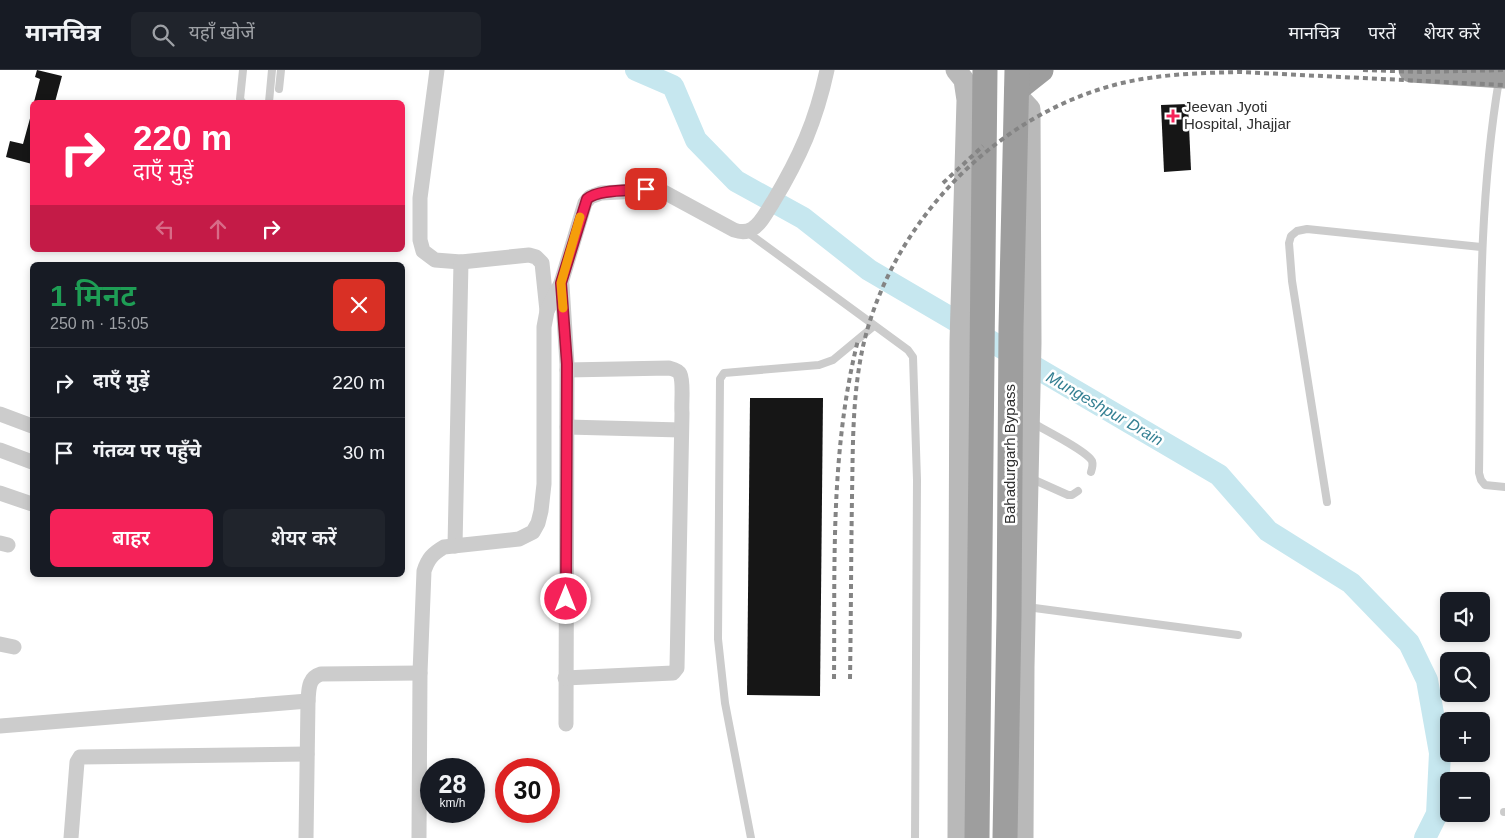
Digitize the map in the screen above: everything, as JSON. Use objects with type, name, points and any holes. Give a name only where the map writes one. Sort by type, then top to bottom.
[{"type":"highway","points":[[1017,85],[1041,70]]},
{"type":"highway","points":[[1411,70],[1502,74]]},
{"type":"highway","name":"Bahadurgarh Bypass","points":[[976,838],[982,355],[973,300],[984,71]]},
{"type":"highway","name":"Bahadurgarh Bypass","points":[[1005,838],[1020,382],[1011,328],[1017,85]]},
{"type":"main road","points":[[956,70],[964,80],[967,100],[973,300],[960,342],[958,838]]},
{"type":"main road","points":[[1017,85],[1030,109],[1031,343],[1020,382],[1030,421],[1025,607],[1023,838]]},
{"type":"street","points":[[437,70],[420,198],[420,240],[424,251],[435,260],[461,262],[529,255],[536,257],[542,263],[547,311]]},
{"type":"street","points":[[419,838],[420,673],[424,571],[433,553],[444,548],[520,539],[533,532],[538,523],[544,484],[544,327],[547,311],[561,283],[584,203],[590,197],[601,193],[646,189],[662,191],[734,230],[747,232],[754,229],[793,169],[812,126],[827,70]]},
{"type":"street","points":[[455,546],[461,262]]},
{"type":"street","points":[[561,283],[567,370],[566,724]]},
{"type":"street","points":[[565,678],[673,673],[678,668],[681,430],[681,379],[680,374],[676,370],[669,368],[567,370]]},
{"type":"street","points":[[0,414],[30,425]]},
{"type":"street","points":[[567,427],[681,430]]},
{"type":"street","points":[[0,450],[30,461]]},
{"type":"street","points":[[0,493],[30,503]]},
{"type":"street","points":[[306,838],[308,701],[309,684],[312,678],[321,674],[420,673]]},
{"type":"street","points":[[0,726],[308,701]]},
{"type":"street","points":[[71,838],[77,762],[80,757],[307,754]]},
{"type":"lane","points":[[241,100],[243,70]]},
{"type":"lane","points":[[269,100],[272,70]]},
{"type":"lane","points":[[279,89],[281,70]]},
{"type":"lane","points":[[1502,74],[1485,197],[1481,246],[1479,473],[1485,485],[1505,487]]},
{"type":"lane","points":[[1327,502],[1292,281],[1289,243],[1291,236],[1297,231],[1307,229],[1481,246]]},
{"type":"lane","points":[[747,232],[912,354],[914,362],[917,480],[914,838]]},
{"type":"lane","points":[[751,838],[725,703],[718,639],[720,379],[724,373],[820,365],[834,360],[874,326]]},
{"type":"lane","points":[[1030,421],[1084,452],[1092,460],[1091,472]]},
{"type":"lane","points":[[1028,477],[1068,495],[1072,496],[1078,492]]},
{"type":"lane","points":[[1025,607],[1238,635]]},
{"type":"building","points":[[37,70],[62,76],[56,100],[35,100],[40,79],[35,77]]},
{"type":"building","points":[[1188,104],[1191,170],[1164,172],[1161,105]]},
{"type":"building","points":[[30,118],[30,163],[6,157],[10,141],[23,144]]},
{"type":"building","points":[[750,398],[823,398],[820,696],[747,695]]},
{"type":"waterway","name":"Mungeshpur Drain","points":[[636,70],[673,86],[696,140],[736,181],[803,218],[869,270],[1219,475],[1268,531],[1351,583],[1409,643],[1427,680],[1440,753],[1437,814],[1425,838]]},
{"type":"railway","points":[[1363,70],[1421,72],[1505,70]]},
{"type":"railway","points":[[850,679],[854,419],[857,381],[864,342],[879,297],[899,255],[925,215],[956,179],[992,147],[1031,120],[1073,99],[1118,84],[1148,78],[1240,72],[1505,85]]},
{"type":"railway","points":[[943,183],[983,146]]},
{"type":"railway","points":[[834,679],[838,466],[849,382],[858,340]]},
{"type":"slow traffic","points":[[563,308],[561,283],[580,217]]},
{"type":"place","name":"Jeevan Jyoti Hospital, Jhajjar","points":[[1173,116]]},
{"type":"route","points":[[566,599],[567,364],[561,283],[584,203],[587,199],[601,193],[646,189]]}]
